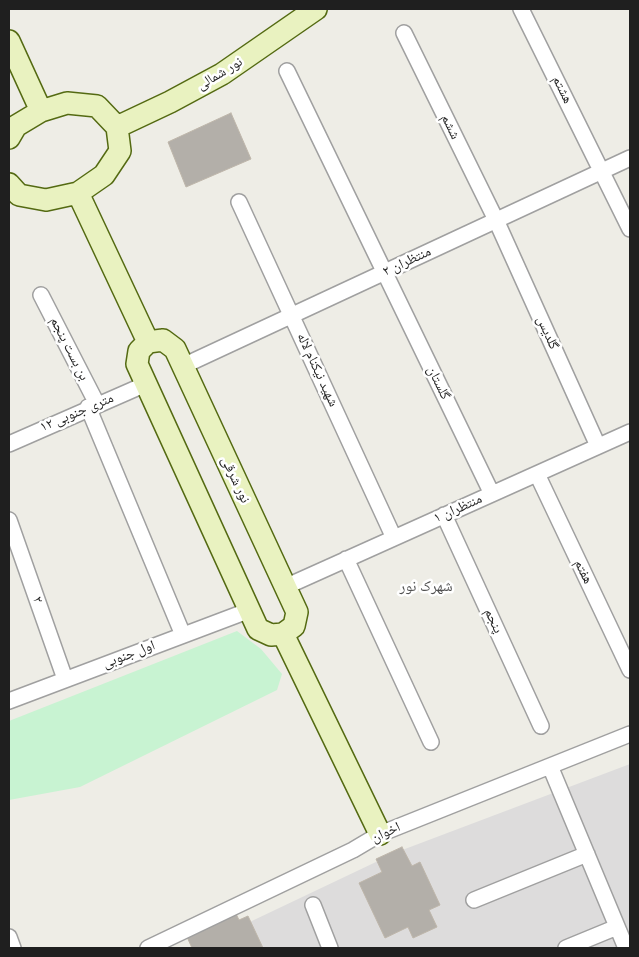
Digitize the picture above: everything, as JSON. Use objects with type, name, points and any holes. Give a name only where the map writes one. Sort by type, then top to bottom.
[{"type":"street","name":"نور شمالی","points":[[117,127],[170,102],[222,74],[316,9]]},
{"type":"street","name":"هشتم","points":[[522,9],[630,229]]},
{"type":"street","name":"ششم","points":[[404,33],[496,220]]},
{"type":"street","points":[[9,41],[41,111]]},
{"type":"street","name":"گلستان","points":[[287,72],[492,494]]},
{"type":"street","points":[[9,138],[16,126],[41,111],[67,103],[97,106],[117,127],[120,151],[104,175],[78,193],[46,200],[19,195],[9,184]]},
{"type":"street","name":"منتظران ۲","points":[[183,366],[630,158]]},
{"type":"street","points":[[78,193],[148,342],[139,351],[137,364],[258,629],[271,635],[283,634],[380,834]]},
{"type":"street","name":"شهید نیکنام لاله","points":[[239,202],[394,538]]},
{"type":"street","name":"گلدیس","points":[[496,220],[598,446]]},
{"type":"street","name":"بن بست پنجم","points":[[41,295],[93,406],[183,635]]},
{"type":"street","name":"نور شرقی","points":[[148,342],[163,340],[174,349],[297,612],[294,626],[283,634]]},
{"type":"street","name":"۱۲ متری جنوبی","points":[[9,444],[146,384]]},
{"type":"street","name":"منتظران ۱","points":[[285,587],[598,446],[629,435]]},
{"type":"street","name":"هفتم","points":[[536,474],[630,670]]},
{"type":"street","name":"پنجم","points":[[444,515],[541,726]]},
{"type":"street","name":"۲","points":[[9,520],[66,679]]},
{"type":"street","points":[[346,559],[431,742]]},
{"type":"street","name":"اول جنوبی","points":[[9,700],[250,610]]},
{"type":"street","name":"اخوان","points":[[148,948],[353,850],[380,834],[630,734]]},
{"type":"street","points":[[550,766],[626,948]]},
{"type":"street","points":[[474,900],[586,854]]},
{"type":"street","points":[[313,906],[330,948]]},
{"type":"street","points":[[566,948],[617,928]]},
{"type":"street","points":[[9,937],[13,948]]},
{"type":"shaded area","points":[[630,764],[630,948],[195,948],[397,852]]},
{"type":"green space","points":[[237,631],[261,649],[282,674],[277,690],[80,787],[9,800],[9,721]]},
{"type":"building","points":[[231,113],[251,159],[186,187],[168,142]]},
{"type":"building","points":[[402,847],[412,866],[420,862],[440,905],[429,910],[437,927],[413,938],[408,927],[385,938],[359,883],[382,872],[376,859]]},
{"type":"building","points":[[230,901],[239,920],[248,916],[263,948],[192,948],[187,937]]},
{"type":"district","name":"شهرک نور","points":[[426,587]]}]
